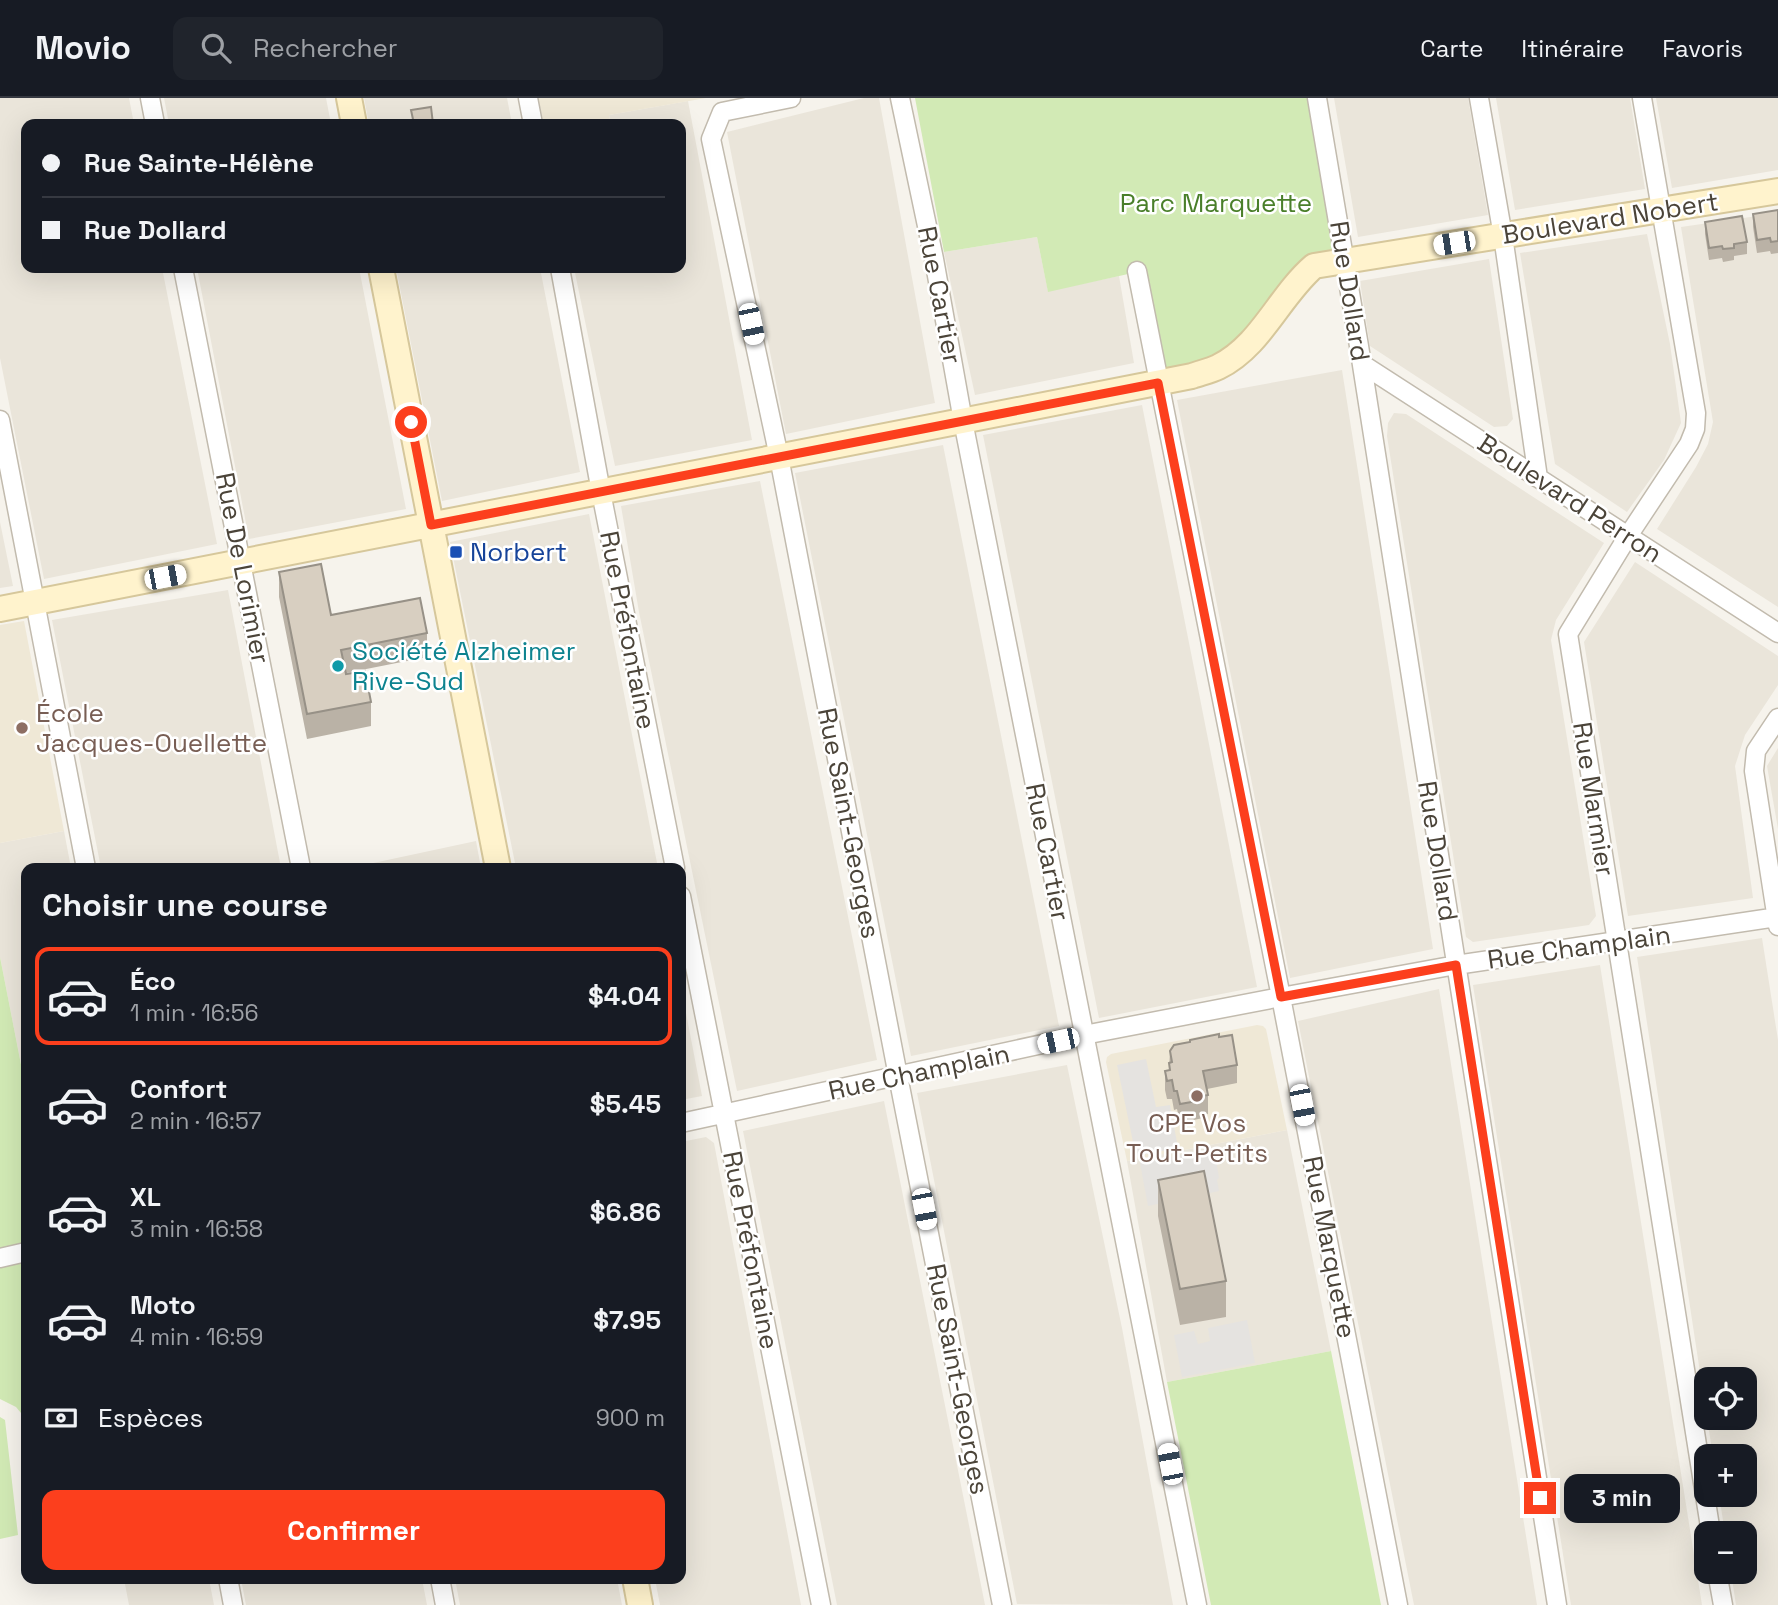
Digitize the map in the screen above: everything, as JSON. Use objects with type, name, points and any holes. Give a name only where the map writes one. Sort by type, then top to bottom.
[{"type":"street","points":[[150,98],[154,119]]},
{"type":"street","points":[[349,98],[353,119]]},
{"type":"street","points":[[528,98],[532,119]]},
{"type":"street","name":"Rue Saint-Georges","points":[[791,98],[722,112],[711,139],[779,457],[1002,1605]]},
{"type":"street","name":"Rue Cartier","points":[[900,98],[934,259],[963,421],[1198,1605]]},
{"type":"street","name":"Rue Dollard","points":[[1317,98],[1362,364],[1557,1605]]},
{"type":"street","points":[[1479,98],[1503,236],[1538,478]]},
{"type":"street","name":"Rue Marmier","points":[[1642,98],[1696,413],[1695,429],[1689,444],[1568,634],[1709,1521]]},
{"type":"street","name":"Boulevard Nobert","points":[[0,609],[1158,383],[1217,368],[1240,353],[1264,326],[1296,281],[1314,265],[1778,191]]},
{"type":"street","name":"Rue Marquette","points":[[1137,271],[1398,1605]]},
{"type":"street","name":"Rue De Lorimier","points":[[184,273],[300,863]]},
{"type":"street","points":[[382,273],[497,863]]},
{"type":"street","name":"Rue Préfontaine","points":[[561,273],[674,863]]},
{"type":"street","name":"Boulevard Perron","points":[[1362,364],[1778,633]]},
{"type":"street","points":[[0,420],[85,863]]},
{"type":"street","points":[[1777,920],[1754,771],[1756,751],[1778,718]]},
{"type":"street","name":"Rue Champlain","points":[[686,1122],[1084,1035],[1281,997],[1456,965],[1777,920]]},
{"type":"street","name":"Rue Préfontaine","points":[[686,921],[821,1605]]},
{"type":"street","points":[[0,1258],[21,1253]]},
{"type":"street","points":[[229,1584],[233,1605]]},
{"type":"street","points":[[441,1584],[445,1605]]},
{"type":"street","points":[[636,1584],[640,1605]]},
{"type":"street","points":[[1719,1584],[1723,1605]]},
{"type":"shaded area","points":[[0,98],[129,98],[133,119],[21,119],[21,273],[163,273],[217,544],[44,579],[0,358]]},
{"type":"shaded area","points":[[164,98],[326,98],[330,119],[168,119]]},
{"type":"shaded area","points":[[364,98],[507,98],[511,119],[368,119]]},
{"type":"shaded area","points":[[538,98],[706,98],[609,115],[610,119],[543,119]]},
{"type":"shaded area","points":[[864,98],[879,98],[935,403],[786,434],[727,132]]},
{"type":"shaded area","points":[[1334,98],[1468,98],[1488,215],[1358,237]]},
{"type":"shaded area","points":[[1496,98],[1630,98],[1645,189],[1515,210]]},
{"type":"shaded area","points":[[1656,98],[1778,98],[1778,170],[1672,188]]},
{"type":"shaded area","points":[[688,101],[752,440],[615,466],[575,273],[686,273],[686,119],[610,119],[609,115]]},
{"type":"shaded area","points":[[1778,213],[1778,607],[1657,529],[1696,467],[1708,444],[1713,422],[1681,227]]},
{"type":"shaded area","points":[[1647,234],[1670,344],[1681,423],[1664,460],[1627,512],[1555,464],[1520,253]]},
{"type":"shaded area","points":[[1037,237],[1048,291],[1119,276],[1134,363],[975,395],[944,252]]},
{"type":"shaded area","points":[[1489,259],[1513,419],[1507,426],[1494,427],[1370,346],[1360,281]]},
{"type":"shaded area","points":[[198,273],[360,273],[406,509],[249,539]]},
{"type":"shaded area","points":[[397,273],[541,273],[580,472],[442,501]]},
{"type":"shaded area","points":[[1342,370],[1433,949],[1290,978],[1177,400]]},
{"type":"shaded area","points":[[1142,405],[1257,987],[1099,1018],[983,435]]},
{"type":"shaded area","points":[[1394,413],[1406,414],[1604,543],[1556,620],[1551,640],[1596,916],[1589,925],[1473,942],[1466,937],[1387,436],[1388,423]]},
{"type":"shaded area","points":[[943,445],[1059,1026],[911,1056],[795,473]]},
{"type":"shaded area","points":[[760,481],[877,1060],[737,1091],[639,612],[621,506]]},
{"type":"shaded area","points":[[589,514],[657,863],[515,863],[450,542]]},
{"type":"shaded area","points":[[0,522],[13,586],[0,588]]},
{"type":"shaded area","points":[[1635,562],[1778,656],[1778,685],[1745,735],[1735,766],[1753,898],[1628,916],[1584,642]]},
{"type":"shaded area","points":[[228,590],[280,863],[100,863],[52,620]]},
{"type":"shaded area","name":"École Jacques-Ouellette","points":[[24,621],[64,831],[0,843],[0,625]]},
{"type":"shaded area","points":[[1778,748],[1778,829],[1767,766]]},
{"type":"shaded area","points":[[64,831],[70,863],[21,863],[21,1064],[0,957],[0,843]]},
{"type":"shaded area","points":[[476,841],[480,863],[373,863]]},
{"type":"shaded area","points":[[1762,938],[1778,1040],[1778,1605],[1736,1605],[1733,1584],[1757,1584],[1757,1521],[1723,1521],[1721,1507],[1757,1507],[1757,1444],[1711,1444],[1709,1430],[1757,1430],[1757,1367],[1699,1367],[1637,957]]},
{"type":"shaded area","points":[[1600,965],[1694,1555],[1694,1584],[1699,1584],[1702,1605],[1571,1605],[1473,985]]},
{"type":"shaded area","points":[[1439,989],[1537,1605],[1414,1605],[1298,1021]]},
{"type":"shaded area","points":[[686,1013],[702,1096],[686,1099]]},
{"type":"shaded area","name":"CPE Vos Tout-Petits","points":[[1257,1025],[1266,1029],[1287,1130],[1127,1161],[1107,1057]]},
{"type":"shaded area","points":[[1146,1059],[1156,1107],[1170,1105],[1178,1148],[1136,1156],[1117,1065]]},
{"type":"shaded area","points":[[1067,1065],[1122,1328],[1173,1605],[1017,1604],[917,1093]]},
{"type":"shaded area","points":[[884,1101],[985,1605],[837,1605],[743,1131]]},
{"type":"shaded area","points":[[1287,1130],[1331,1351],[1167,1382],[1127,1161]]},
{"type":"shaded area","points":[[706,1137],[714,1143],[801,1605],[660,1605],[656,1584],[686,1584],[686,1141]]},
{"type":"shaded area","points":[[1214,1149],[1219,1191],[1148,1206],[1140,1163]]},
{"type":"shaded area","points":[[1247,1320],[1255,1363],[1182,1377],[1174,1335],[1194,1331],[1198,1344],[1210,1341],[1208,1328]]},
{"type":"shaded area","points":[[125,1584],[210,1584],[214,1605],[129,1605]]},
{"type":"shaded area","points":[[242,1584],[423,1584],[427,1605],[246,1605]]},
{"type":"shaded area","points":[[456,1584],[618,1584],[622,1605],[460,1605]]},
{"type":"green space","name":"Parc Marquette","points":[[915,98],[1311,98],[1345,261],[1305,267],[1245,340],[1192,376],[1158,383],[1137,272],[1048,292],[1037,237],[944,252]]},
{"type":"green space","points":[[0,957],[21,1064],[21,1413],[16,1407],[0,1399]]},
{"type":"green space","points":[[1331,1351],[1381,1605],[1211,1605],[1167,1382]]},
{"type":"green space","points":[[0,1417],[5,1420],[18,1535],[0,1539]]},
{"type":"building","points":[[431,107],[432,119],[413,119],[411,110]]},
{"type":"building","points":[[1778,210],[1778,241],[1771,242],[1770,238],[1757,240],[1753,214]]},
{"type":"building","points":[[1742,216],[1747,242],[1734,244],[1734,248],[1709,248],[1705,222]]},
{"type":"building","points":[[321,564],[331,615],[420,598],[427,633],[341,650],[346,674],[365,671],[371,702],[307,714],[279,572]]},
{"type":"building","points":[[1219,1034],[1219,1037],[1232,1035],[1237,1065],[1203,1071],[1208,1095],[1203,1096],[1203,1100],[1180,1104],[1172,1080],[1167,1081],[1165,1071],[1170,1070],[1169,1063],[1172,1062],[1170,1051],[1174,1045]]},
{"type":"building","points":[[1204,1171],[1226,1281],[1180,1289],[1158,1180]]},
{"type":"place","name":"Norbert","points":[[456,552]]},
{"type":"place","name":"Société Alzheimer Rive-Sud","points":[[338,666]]},
{"type":"place","name":"École Jacques-Ouellette","points":[[22,728]]},
{"type":"place","name":"CPE Vos Tout-Petits","points":[[1197,1096]]},
{"type":"route","points":[[411,422],[431,525],[1158,383],[1281,997],[1456,965],[1540,1498]]}]
